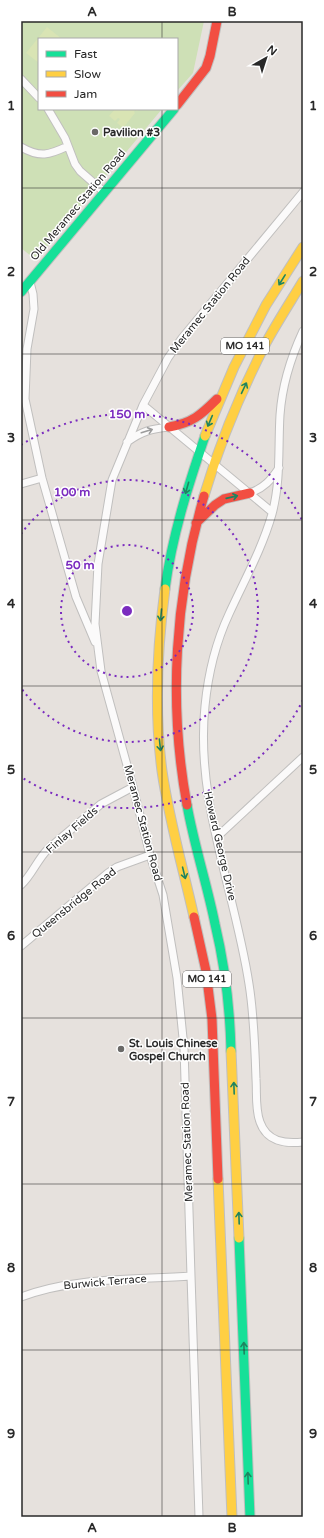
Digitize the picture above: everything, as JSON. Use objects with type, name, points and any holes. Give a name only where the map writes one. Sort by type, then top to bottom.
[{"type":"main road","points":[[178,104],[206,68],[217,21]]},
{"type":"main road","name":"Old Meramec Station Road","points":[[21,292],[173,110]]},
{"type":"main road","name":"MO 141","points":[[232,1517],[212,1019],[203,956],[167,800],[162,768],[157,706],[158,641],[165,578],[179,516],[199,451],[222,394],[260,318],[279,284],[303,248]]},
{"type":"main road","name":"MO 141","points":[[250,1517],[230,1017],[222,954],[185,797],[179,750],[176,702],[177,638],[187,563],[196,524],[214,463],[250,375],[280,319],[303,281]]},
{"type":"main road","points":[[169,427],[195,420],[222,394]]},
{"type":"main road","points":[[196,524],[224,499],[250,493]]},
{"type":"street","points":[[21,79],[38,97]]},
{"type":"street","points":[[49,110],[61,130],[75,164],[80,171],[104,192]]},
{"type":"street","points":[[21,146],[31,152],[41,155],[52,154],[68,146]]},
{"type":"street","name":"Meramec Station Road","points":[[199,1517],[190,1276],[184,1048],[177,978],[163,895],[150,855],[101,671],[95,624],[98,564],[112,480],[143,405],[168,358],[182,338],[303,192]]},
{"type":"street","points":[[30,282],[33,294],[34,309],[28,349],[25,400],[42,478],[76,597],[98,650]]},
{"type":"street","name":"Howard George Drive","points":[[303,331],[291,362],[282,396],[280,413],[279,467],[272,512],[260,549],[228,616],[212,666],[207,688],[203,750],[207,795],[239,928],[249,984],[258,1116],[266,1133],[280,1142],[303,1142]]},
{"type":"street","points":[[143,405],[272,512]]},
{"type":"street","points":[[127,442],[140,433],[151,429],[169,427]]},
{"type":"street","points":[[250,493],[259,490],[266,485],[279,467]]},
{"type":"street","points":[[21,484],[42,478]]},
{"type":"street","points":[[217,837],[303,757]]},
{"type":"street","name":"Finlay Fields","points":[[21,885],[48,849],[101,804],[133,787]]},
{"type":"street","name":"Queensbridge Road","points":[[21,946],[108,873],[117,867],[150,855]]},
{"type":"street","name":"Burwick Terrace","points":[[21,1297],[40,1290],[70,1283],[190,1276]]},
{"type":"green space","points":[[21,21],[204,21],[193,73],[178,90],[178,38],[38,38],[38,110],[161,110],[36,260],[21,248]]},
{"type":"green space","points":[[47,27],[61,38],[38,38]]},
{"type":"green space","points":[[38,38],[38,62],[26,53]]},
{"type":"green space","points":[[114,110],[135,110],[135,113],[123,128],[117,123],[120,119],[118,118],[115,121],[109,116]]},
{"type":"traffic: fast","points":[[21,292],[173,110]]},
{"type":"traffic: fast","points":[[165,589],[176,530],[205,436]]},
{"type":"traffic: fast","points":[[187,805],[222,956],[228,1003],[231,1051]]},
{"type":"traffic: fast","points":[[239,1238],[250,1517]]},
{"type":"traffic: slow","points":[[205,436],[234,367],[266,305],[303,247]]},
{"type":"traffic: slow","points":[[204,496],[224,436],[248,379],[267,341],[303,281]]},
{"type":"traffic: slow","points":[[165,589],[158,657],[157,702],[162,771],[168,808],[194,917]]},
{"type":"traffic: slow","points":[[231,1051],[239,1238]]},
{"type":"traffic: slow","points":[[218,1179],[232,1517]]},
{"type":"traffic: jam","points":[[178,104],[206,68],[217,21]]},
{"type":"traffic: jam","points":[[169,427],[196,418],[217,399]]},
{"type":"traffic: jam","points":[[196,523],[215,505],[224,499],[250,493]]},
{"type":"traffic: jam","points":[[187,805],[181,766],[178,727],[176,688],[178,649],[186,572],[204,496]]},
{"type":"traffic: jam","points":[[194,917],[206,971],[212,1019],[218,1179]]},
{"type":"place","name":"Pavilion #3","points":[[95,132]]},
{"type":"place","name":"St. Louis Chinese Gospel Church","points":[[121,1049]]}]
